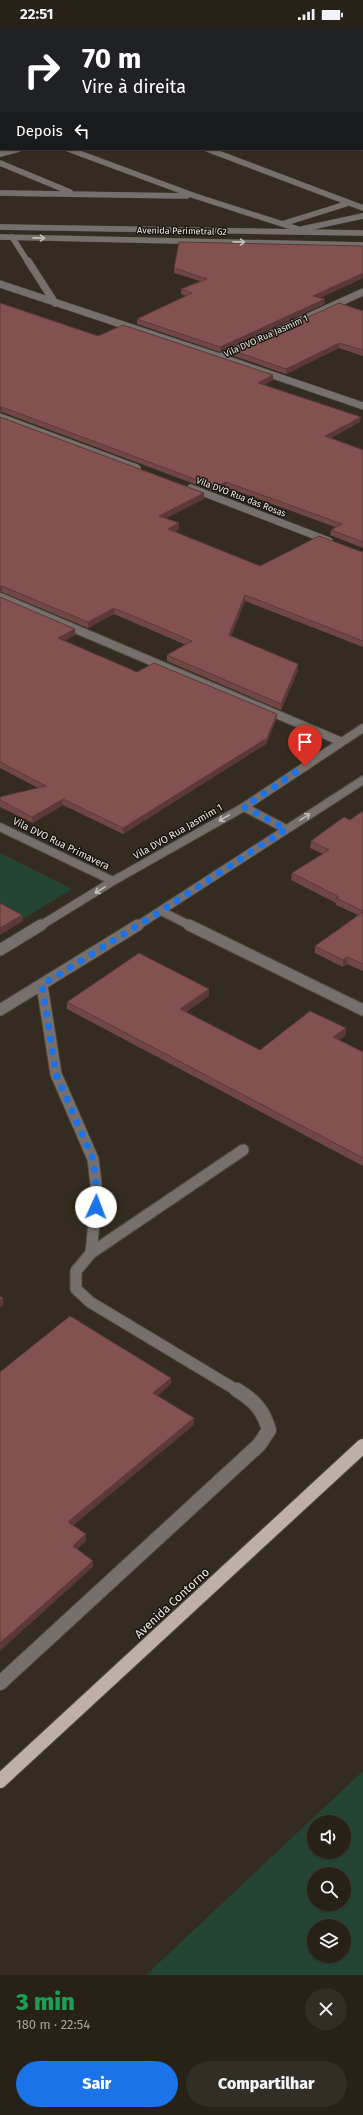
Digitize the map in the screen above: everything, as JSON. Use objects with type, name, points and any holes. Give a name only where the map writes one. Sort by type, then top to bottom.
[{"type":"main road","name":"Avenida Contorno","points":[[0,1781],[363,1446]]},
{"type":"street","points":[[0,154],[15,150]]},
{"type":"street","points":[[71,150],[195,196],[313,233]]},
{"type":"street","points":[[210,150],[363,208]]},
{"type":"street","points":[[0,163],[75,194]]},
{"type":"street","points":[[0,193],[195,196]]},
{"type":"street","points":[[282,224],[349,203]]},
{"type":"street","points":[[301,230],[363,216]]},
{"type":"street","name":"Avenida Perimetral G2","points":[[0,226],[104,233],[363,245]]},
{"type":"street","points":[[0,230],[363,237]]},
{"type":"street","name":"Avenida Perimetral G2","points":[[0,237],[104,233],[363,234]]},
{"type":"street","points":[[12,237],[55,302]]},
{"type":"street","points":[[0,284],[220,357]]},
{"type":"street","name":"Vila DVO Rua Jasmim 1","points":[[220,357],[363,292]]},
{"type":"street","name":"Vila DVO Rua Jasmim 1","points":[[220,357],[363,406]]},
{"type":"street","points":[[0,416],[148,472]]},
{"type":"street","name":"Vila DVO Rua das Rosas","points":[[185,486],[333,542]]},
{"type":"street","points":[[0,597],[342,742]]},
{"type":"street","name":"Vila DVO Rua Jasmim 1","points":[[0,950],[114,881],[244,807],[363,728]]},
{"type":"street","points":[[0,1010],[161,911],[363,780]]},
{"type":"street","points":[[244,807],[286,829]]},
{"type":"street","name":"Vila DVO Rua Primavera","points":[[0,827],[114,881]]},
{"type":"street","points":[[161,911],[363,1010]]},
{"type":"street","points":[[42,985],[56,1074],[93,1159],[97,1192],[91,1253]]},
{"type":"street","points":[[0,1683],[259,1445],[269,1430],[264,1414],[247,1396],[90,1302],[76,1289],[76,1271],[91,1253],[243,1150]]},
{"type":"green space","points":[[0,853],[72,889],[0,933]]},
{"type":"green space","points":[[363,1771],[363,1975],[146,1975],[307,1824],[307,1859],[351,1859],[351,1815],[316,1815]]},
{"type":"building","points":[[179,242],[363,246],[363,273],[313,296],[325,299],[220,347],[137,319],[192,293],[181,289],[207,279],[174,268]]},
{"type":"building","points":[[0,303],[98,336],[123,325],[273,375],[258,383],[361,417],[325,436],[363,450],[363,542],[331,530],[342,524],[226,482],[216,487],[0,407]]},
{"type":"building","points":[[339,303],[363,311],[363,350],[339,343],[286,369],[234,351]]},
{"type":"building","points":[[0,417],[204,493],[159,516],[179,523],[168,529],[260,566],[319,536],[362,552],[363,551],[363,641],[245,595],[229,635],[298,664],[281,704],[167,655],[192,641],[114,608],[88,622],[2,586],[0,587]]},
{"type":"building","points":[[0,597],[75,629],[58,638],[137,672],[154,663],[277,714],[267,738],[123,828],[63,799],[32,817],[0,800],[0,797],[46,786],[0,762]]},
{"type":"building","points":[[363,811],[363,911],[336,898],[339,897],[292,873],[329,850],[311,841],[344,817],[350,820]]},
{"type":"building","points":[[0,903],[22,915],[0,928]]},
{"type":"building","points":[[363,912],[363,964],[347,957],[343,960],[315,946]]},
{"type":"building","points":[[139,953],[209,989],[180,1009],[260,1050],[310,1011],[346,1028],[333,1037],[363,1052],[363,1158],[67,1002]]},
{"type":"building","points":[[70,1316],[171,1378],[153,1393],[194,1418],[68,1522],[86,1534],[73,1546],[93,1561],[0,1643],[0,1372]]},
{"type":"route","points":[[96,1207],[97,1192],[93,1159],[56,1074],[42,985],[161,911],[286,829],[244,807],[305,766]]}]
